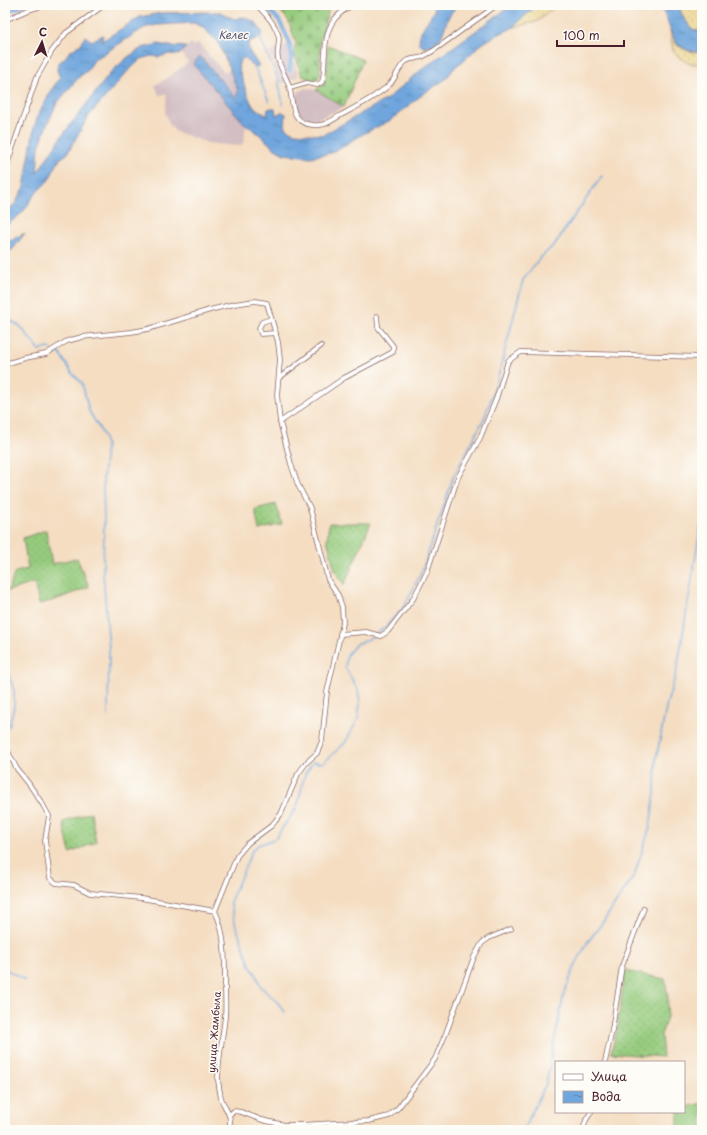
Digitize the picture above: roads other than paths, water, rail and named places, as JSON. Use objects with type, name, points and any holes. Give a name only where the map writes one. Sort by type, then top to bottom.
[{"type":"street","points":[[5,20],[28,10],[45,5]]},
{"type":"street","points":[[5,170],[37,77],[52,51],[66,33],[104,5]]},
{"type":"street","points":[[257,5],[270,19],[280,38],[277,56],[290,88],[295,116],[304,123],[312,125],[325,124],[379,93],[395,78],[404,62],[422,57],[433,51],[497,5]]},
{"type":"street","points":[[290,88],[307,83],[317,85],[322,82],[329,28],[334,19],[342,11],[353,5]]},
{"type":"street","points":[[5,364],[46,354],[68,342],[82,337],[148,329],[234,304],[255,301],[267,304],[276,333],[280,360],[277,394],[280,422],[298,485],[310,508],[328,580],[338,595],[342,607],[343,622],[327,692],[322,741],[317,753],[306,763],[298,774],[281,814],[271,826],[248,843],[237,856],[215,911],[141,898],[90,893],[74,885],[56,883],[50,878],[45,841],[49,816],[17,768],[5,746]]},
{"type":"street","points":[[280,422],[344,378],[393,352],[393,346],[378,327],[377,316]]},
{"type":"street","points":[[271,318],[262,322],[259,328],[261,334],[276,333]]},
{"type":"street","points":[[279,378],[321,346]]},
{"type":"street","points":[[340,634],[366,632],[381,636],[388,631],[413,599],[427,572],[458,477],[480,438],[496,399],[508,361],[521,352],[702,357]]},
{"type":"street","points":[[605,1061],[612,1030],[622,966],[644,908]]},
{"type":"street","name":"улица Жамбыла","points":[[215,911],[219,919],[224,944],[225,980],[225,1014],[218,1081],[222,1099],[229,1115],[230,1126],[228,1130]]},
{"type":"street","points":[[229,1115],[234,1111],[241,1112],[262,1120],[285,1125],[369,1121],[389,1116],[398,1108],[435,1059],[474,957],[482,942],[511,929]]},
{"type":"street","points":[[584,1130],[586,1120],[590,1113]]},
{"type":"water","points":[[434,5],[457,5],[449,16],[441,38],[435,44],[424,48],[419,43],[420,33],[434,11]]},
{"type":"water","name":"Келес","points":[[512,5],[537,5],[512,28],[479,46],[455,67],[446,79],[423,94],[391,120],[363,134],[331,153],[311,157],[284,154],[275,149],[243,122],[193,64],[200,56],[236,98],[238,91],[218,42],[202,27],[194,23],[157,25],[144,28],[94,60],[87,71],[79,77],[57,103],[39,147],[37,173],[61,137],[112,71],[128,57],[142,48],[159,44],[186,47],[179,55],[169,54],[141,59],[127,72],[88,117],[67,154],[60,159],[48,181],[35,194],[23,212],[5,227],[5,212],[15,204],[24,188],[34,127],[39,113],[60,78],[57,70],[58,63],[65,58],[69,52],[81,44],[85,36],[92,41],[103,35],[102,41],[140,17],[161,13],[220,12],[234,19],[244,17],[255,22],[263,33],[259,38],[248,42],[249,51],[259,66],[253,67],[245,58],[241,59],[238,66],[253,106],[267,116],[268,109],[271,108],[275,108],[276,115],[282,112],[286,114],[285,127],[294,133],[323,135],[387,99],[421,70]]},
{"type":"water","points":[[657,5],[678,5],[683,17],[692,29],[702,32],[702,53],[687,50],[678,44],[672,35],[665,14]]},
{"type":"water","points":[[25,233],[13,249],[5,256],[5,243]]},
{"type":"waterway","points":[[5,13],[23,5]]},
{"type":"waterway","points":[[264,5],[279,20],[289,41],[292,58],[289,70]]},
{"type":"waterway","points":[[259,35],[278,79],[283,105]]},
{"type":"waterway","points":[[254,65],[269,102]]},
{"type":"waterway","points":[[376,634],[385,627],[404,607],[422,571],[454,475],[484,419],[497,381],[523,280],[539,259],[555,244],[602,176]]},
{"type":"waterway","points":[[5,318],[20,326],[39,350],[51,349]]},
{"type":"waterway","points":[[54,351],[60,354],[72,373],[82,383],[89,411],[102,433],[106,444],[103,481],[103,573],[109,649],[108,716]]},
{"type":"waterway","points":[[523,1130],[546,1084],[564,993],[575,966],[587,943],[634,876],[650,827],[655,793],[656,760],[667,703],[677,670],[702,518]]},
{"type":"waterway","points":[[285,1012],[261,987],[256,974],[251,967],[236,926],[230,902],[252,851],[258,845],[275,839],[297,807],[305,774],[313,762],[323,763],[345,743],[358,719],[360,703],[358,690],[345,667],[347,655],[356,644],[373,636]]},
{"type":"waterway","points":[[5,665],[14,690],[14,707],[9,727]]},
{"type":"waterway","points":[[5,969],[25,980]]}]
